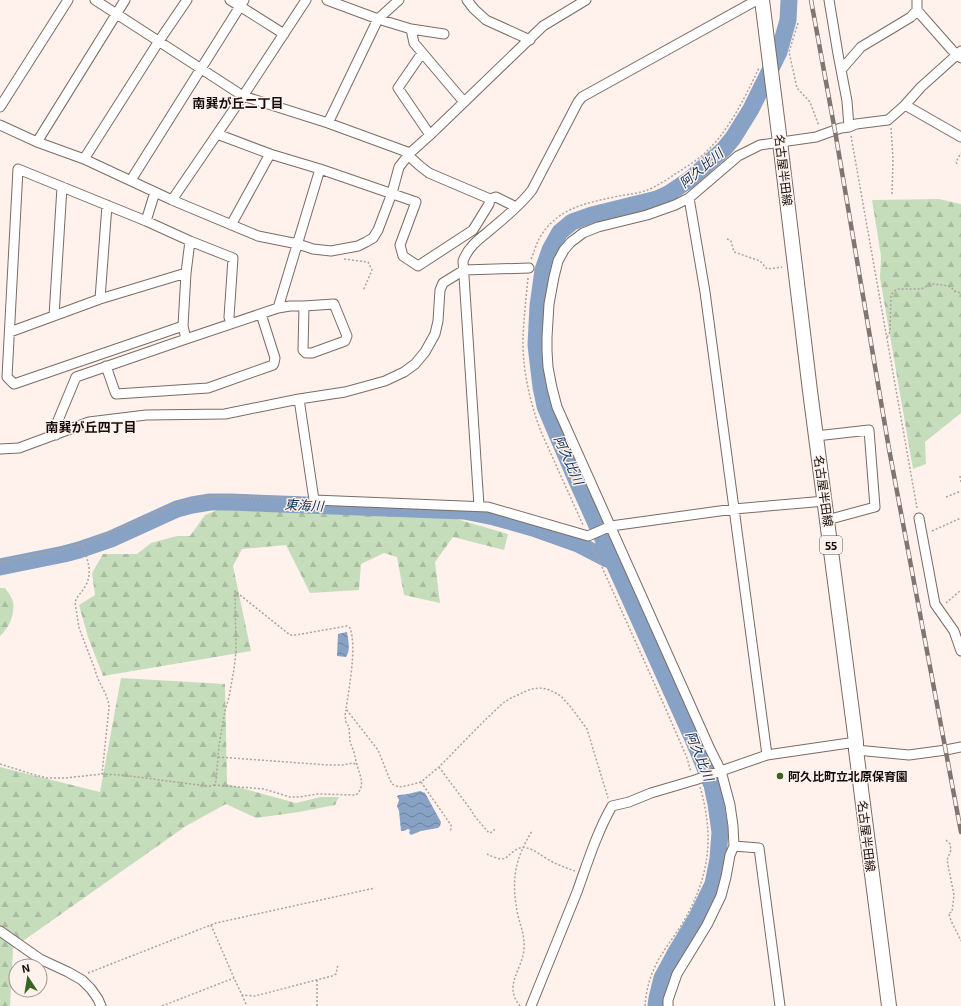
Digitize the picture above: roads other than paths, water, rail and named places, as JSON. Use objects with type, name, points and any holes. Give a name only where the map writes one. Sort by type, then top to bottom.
[{"type":"main road","name":"名古屋半田線","points":[[762,0],[889,1006]]},
{"type":"street","points":[[0,107],[68,0]]},
{"type":"street","points":[[95,0],[243,96],[328,123],[409,155],[429,173],[490,199],[496,198],[516,207]]},
{"type":"street","points":[[37,142],[125,0]]},
{"type":"street","points":[[84,159],[186,0]]},
{"type":"street","points":[[230,0],[242,3],[284,34]]},
{"type":"street","points":[[172,200],[306,0]]},
{"type":"street","points":[[327,0],[378,19],[411,29],[444,34]]},
{"type":"street","points":[[328,123],[378,19],[399,0]]},
{"type":"street","points":[[467,0],[486,20],[530,40]]},
{"type":"street","points":[[0,126],[37,142],[84,159],[172,200],[258,236],[298,244],[313,249],[331,251],[358,246],[373,238],[378,230],[392,193],[399,167],[409,155],[543,26],[586,0]]},
{"type":"street","points":[[479,506],[463,261],[465,255],[472,246],[524,200],[532,190],[582,97],[757,0]]},
{"type":"street","points":[[828,0],[847,101],[849,127]]},
{"type":"street","points":[[841,70],[861,47],[911,16],[918,2]]},
{"type":"street","points":[[668,1006],[668,1000],[677,974],[707,924],[721,896],[730,855],[734,846],[730,805],[721,771],[557,407],[548,367],[547,337],[549,304],[558,261],[564,250],[571,242],[584,233],[598,227],[647,215],[675,205],[689,198],[738,156],[760,145],[816,137],[856,124],[888,120],[921,87],[960,55],[942,39],[922,16],[918,2]]},
{"type":"street","points":[[131,180],[242,3]]},
{"type":"street","points":[[411,29],[414,43],[464,102]]},
{"type":"street","points":[[422,53],[398,88],[430,135]]},
{"type":"street","points":[[905,104],[961,138]]},
{"type":"street","points":[[217,134],[270,154],[320,169],[416,202],[400,245],[403,256],[418,266],[472,230],[489,204],[490,199]]},
{"type":"street","points":[[231,225],[270,154]]},
{"type":"street","points":[[183,326],[14,384],[7,377],[18,169],[146,221],[190,242],[233,258],[229,317],[231,324]]},
{"type":"street","points":[[278,308],[320,169]]},
{"type":"street","points":[[54,316],[62,187]]},
{"type":"street","points":[[146,221],[154,192]]},
{"type":"street","points":[[689,198],[705,292],[767,755]]},
{"type":"street","points":[[100,299],[107,205]]},
{"type":"street","points":[[186,339],[183,326],[186,273],[190,242]]},
{"type":"street","points":[[0,449],[19,448],[89,422],[146,415],[225,414],[299,399],[345,392],[385,381],[404,372],[415,364],[425,352],[435,334],[438,321],[440,290],[443,283],[464,270],[529,267]]},
{"type":"street","points":[[10,332],[100,299],[186,273]]},
{"type":"street","points":[[56,435],[54,430],[76,377],[278,308],[290,306],[334,304],[347,336],[345,341],[312,353],[306,353],[303,350],[304,306]]},
{"type":"street","points":[[106,366],[116,394],[208,388],[273,365],[275,358],[261,314]]},
{"type":"street","points":[[299,399],[314,500],[488,507],[588,536],[611,526],[734,509],[825,501]]},
{"type":"street","points":[[816,436],[869,430],[875,507],[827,520]]},
{"type":"street","points":[[919,518],[935,604],[954,631],[961,651]]},
{"type":"street","points":[[531,1006],[597,838],[612,806],[629,802],[651,793],[695,780],[767,755],[856,746],[909,755],[961,747]]},
{"type":"street","points":[[734,846],[759,848],[780,1006]]},
{"type":"street","points":[[0,930],[40,959],[79,978],[91,989],[101,1006]]},
{"type":"water","points":[[347,632],[349,645],[348,654],[346,657],[337,656],[338,634]]},
{"type":"water","points":[[420,791],[425,793],[441,822],[438,828],[421,831],[411,835],[409,833],[410,830],[408,829],[401,831],[397,806],[399,800],[397,796]]},
{"type":"waterway","name":"阿久比川","points":[[656,1006],[662,978],[697,917],[713,884],[718,859],[720,832],[716,804],[712,785],[693,739],[576,479],[545,406],[536,345],[538,306],[543,270],[550,250],[560,232],[572,222],[592,215],[657,199],[668,194],[689,180],[724,149],[733,138],[751,109],[779,52],[788,20],[789,0]]},
{"type":"waterway","name":"東海川","points":[[0,567],[79,550],[111,539],[177,509],[210,502],[464,511],[494,517],[533,528],[578,544],[611,560]]},
{"type":"railway","points":[[811,0],[835,131],[889,449],[961,832]]},
{"type":"place","name":"阿久比町立北原保育園","points":[[780,776]]},
{"type":"district","name":"南巽が丘二丁目","points":[[238,103]]},
{"type":"district","name":"南巽が丘四丁目","points":[[91,427]]}]
